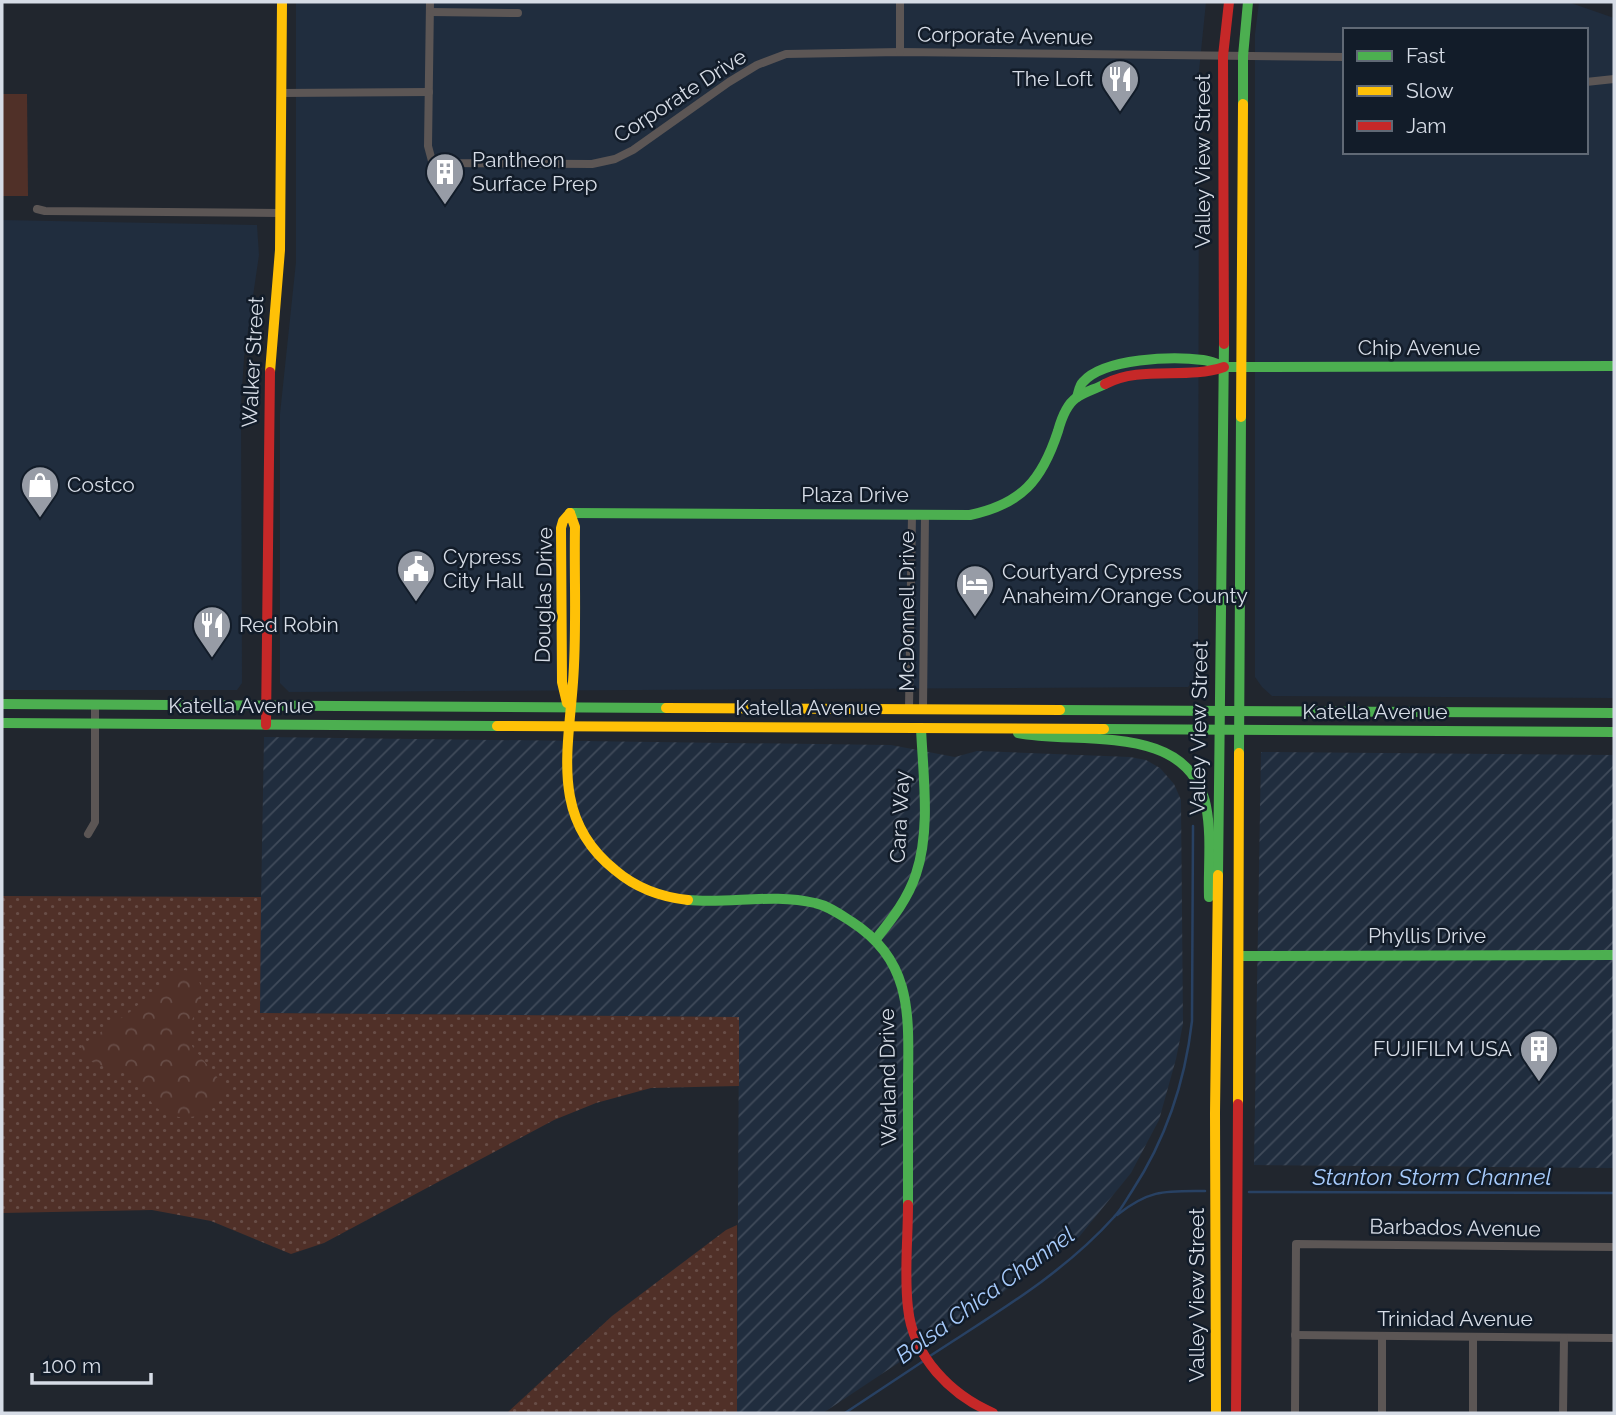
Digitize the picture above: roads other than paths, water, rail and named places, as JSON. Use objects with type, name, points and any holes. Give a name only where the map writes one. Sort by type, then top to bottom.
[{"type":"main road","name":"Walker Street","points":[[266,725],[268,394],[280,250],[282,2]]},
{"type":"main road","name":"Valley View Street","points":[[1216,1413],[1216,946],[1224,367],[1223,56],[1229,2]]},
{"type":"main road","name":"Valley View Street","points":[[1236,1413],[1243,56],[1248,2]]},
{"type":"main road","name":"Plaza Drive","points":[[570,513],[986,512],[1003,507],[1016,499],[1032,486],[1044,470],[1060,419],[1077,397],[1077,389],[1083,380],[1118,364],[1138,361],[1206,360],[1224,367]]},
{"type":"main road","name":"Chip Avenue","points":[[1224,367],[1614,366]]},
{"type":"main road","name":"Douglas Drive","points":[[567,726],[573,684],[575,527],[570,513]]},
{"type":"main road","name":"Katella Avenue","points":[[2,704],[1614,713]]},
{"type":"main road","points":[[901,728],[920,716],[923,708]]},
{"type":"main road","points":[[921,728],[925,722],[950,708]]},
{"type":"main road","name":"Katella Avenue","points":[[2,723],[1614,732]]},
{"type":"main road","name":"Warland Drive","points":[[567,726],[570,793],[576,822],[606,864],[658,895],[681,899],[798,900],[818,903],[832,909],[876,939],[887,952],[901,978],[908,1010],[908,1308],[912,1329],[923,1354],[941,1379],[979,1408],[993,1413]]},
{"type":"main road","name":"Cara Way","points":[[876,939],[899,910],[920,862],[921,728]]},
{"type":"main road","points":[[1004,729],[1036,738],[1140,743],[1162,750],[1183,765],[1199,786],[1207,808],[1210,930],[1216,946]]},
{"type":"main road","name":"Phyllis Drive","points":[[1239,956],[1614,955]]},
{"type":"street","points":[[281,93],[429,92],[430,2]]},
{"type":"street","points":[[900,52],[901,2]]},
{"type":"street","points":[[430,12],[518,13]]},
{"type":"street","name":"Corporate Avenue","points":[[786,54],[900,52],[1343,57]]},
{"type":"street","name":"Corporate Drive","points":[[429,92],[428,146],[432,161],[457,164],[592,164],[615,159],[633,150],[748,71],[786,54]]},
{"type":"street","points":[[1588,82],[1614,79]]},
{"type":"street","points":[[37,209],[280,213]]},
{"type":"street","name":"McDonnell Drive","points":[[909,708],[912,514]]},
{"type":"street","name":"McDonnell Drive","points":[[923,708],[925,514]]},
{"type":"street","points":[[88,834],[95,822],[95,704]]},
{"type":"street","name":"Barbados Avenue","points":[[1296,1335],[1296,1244],[1614,1247]]},
{"type":"street","points":[[1295,1413],[1296,1335]]},
{"type":"street","name":"Trinidad Avenue","points":[[1296,1335],[1614,1338]]},
{"type":"street","points":[[1382,1336],[1382,1413]]},
{"type":"street","points":[[1473,1337],[1473,1413]]},
{"type":"street","points":[[1563,1413],[1564,1338]]},
{"type":"waterway","name":"Bolsa Chica Channel","points":[[930,1356],[1003,1309],[1050,1275],[1094,1238],[1117,1214],[1155,1151],[1179,1088],[1192,1021],[1193,826]]},
{"type":"waterway","name":"Stanton Storm Channel","points":[[1117,1215],[1139,1200],[1158,1193],[1205,1191]]},
{"type":"waterway","name":"Stanton Storm Channel","points":[[1249,1192],[1614,1193]]},
{"type":"waterway","name":"Bolsa Chica Channel","points":[[845,1413],[925,1360]]},
{"type":"place","name":"The Loft","points":[[1120,113]]},
{"type":"place","name":"Pantheon Surface Prep","points":[[445,206]]},
{"type":"place","name":"Costco","points":[[40,519]]},
{"type":"place","name":"Cypress City Hall","points":[[416,603]]},
{"type":"place","name":"Courtyard Cypress Anaheim/Orange County","points":[[975,618]]},
{"type":"place","name":"Red Robin","points":[[212,659]]},
{"type":"place","name":"FUJIFILM USA","points":[[1539,1083]]}]
